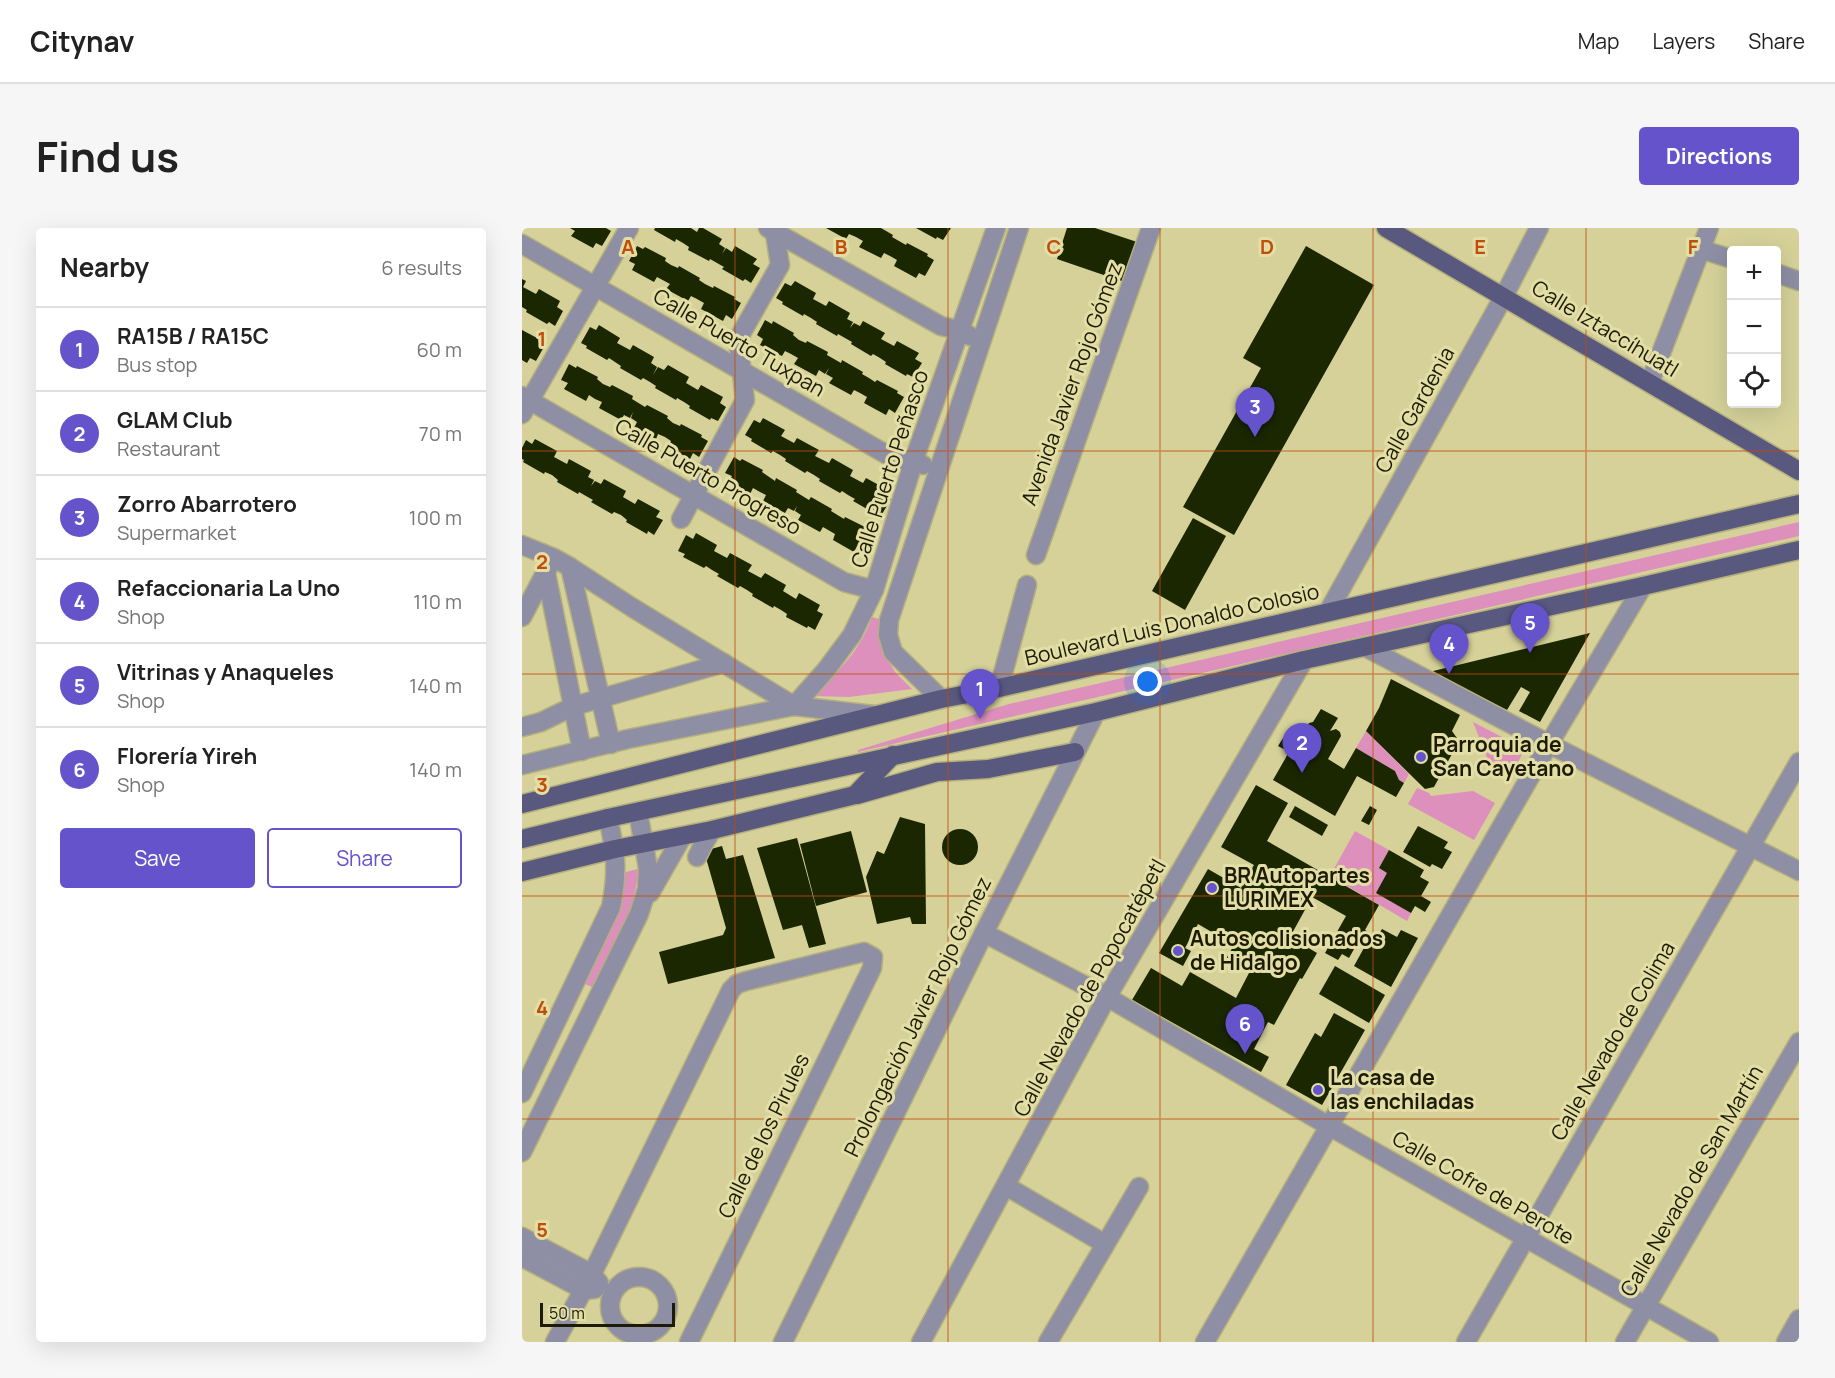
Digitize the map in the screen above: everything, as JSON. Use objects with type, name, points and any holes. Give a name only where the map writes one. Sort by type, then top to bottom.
[{"type":"main road","name":"Calle Iztaccíhuatl","points":[[1386,228],[1799,471]]},
{"type":"main road","name":"Boulevard Luis Donaldo Colosio","points":[[522,804],[941,699],[999,688],[1799,504]]},
{"type":"main road","points":[[522,839],[608,818],[1096,712],[1304,660],[1799,550]]},
{"type":"main road","points":[[522,872],[615,849],[650,843],[683,852],[712,830],[938,772],[988,770],[1075,752]]},
{"type":"main road","points":[[855,795],[893,755]]},
{"type":"street","points":[[525,403],[629,228]]},
{"type":"street","name":"Calle Puerto Peñasco","points":[[794,706],[826,670],[852,635],[874,590],[914,460],[996,228]]},
{"type":"street","points":[[941,699],[893,652],[888,635],[889,620],[1019,228]]},
{"type":"street","name":"Avenida Javier Rojo Gómez","points":[[1035,555],[1151,228]]},
{"type":"street","name":"Calle Gardenia","points":[[1329,612],[1504,296],[1539,228]]},
{"type":"street","points":[[1650,382],[1709,228]]},
{"type":"street","points":[[772,229],[941,326],[959,330],[980,342]]},
{"type":"street","points":[[681,519],[745,400],[738,339],[780,265],[772,229]]},
{"type":"street","name":"Calle Puerto Tuxpan","points":[[522,244],[896,460],[914,460],[937,472]]},
{"type":"street","points":[[1700,249],[1727,258]]},
{"type":"street","points":[[1781,275],[1799,281]]},
{"type":"street","name":"Calle Puerto Progreso","points":[[525,403],[694,495],[844,582],[874,590]]},
{"type":"street","points":[[522,545],[550,565],[570,567],[794,706]]},
{"type":"street","points":[[522,617],[550,565]]},
{"type":"street","points":[[550,565],[582,750]]},
{"type":"street","points":[[570,567],[611,744]]},
{"type":"street","points":[[999,688],[1027,585]]},
{"type":"street","points":[[1205,1342],[1549,744],[1643,586]]},
{"type":"street","points":[[1365,647],[1549,744],[1799,871]]},
{"type":"street","name":"Calle Nevado de Popocatépetl","points":[[925,1340],[1107,997],[1304,660]]},
{"type":"street","points":[[522,727],[541,722],[574,706],[724,663]]},
{"type":"street","points":[[522,765],[582,750],[794,706],[875,716]]},
{"type":"street","name":"Prolongación Javier Rojo Gómez","points":[[783,1342],[984,933],[1096,712]]},
{"type":"street","name":"Calle Nevado de Colima","points":[[1466,1342],[1799,762]]},
{"type":"street","points":[[522,1152],[639,914],[647,889],[650,843],[638,812]]},
{"type":"street","points":[[522,1093],[611,907],[615,886],[615,849],[608,818]]},
{"type":"street","points":[[639,914],[683,852]]},
{"type":"street","name":"Calle Cofre de Perote","points":[[984,933],[1107,997],[1709,1342]]},
{"type":"street","name":"Calle de los Pirules","points":[[598,1286],[731,990],[737,984],[864,952],[873,957],[872,968],[691,1338],[664,1320]]},
{"type":"street","name":"Calle Nevado de San Martín","points":[[1625,1342],[1799,1042]]},
{"type":"street","points":[[1006,1186],[1105,1244]]},
{"type":"street","points":[[1048,1342],[1139,1187]]},
{"type":"street","points":[[522,1237],[598,1286],[613,1320],[626,1332],[643,1335],[659,1327],[664,1320],[668,1302],[665,1293],[652,1280],[634,1277],[598,1286],[522,1257]]},
{"type":"street","points":[[555,1342],[598,1286]]},
{"type":"street","points":[[1786,1342],[1799,1319]]},
{"type":"shaded area","points":[[1799,522],[1799,536],[858,752],[858,750],[1009,704]]},
{"type":"shaded area","points":[[872,617],[879,619],[882,649],[895,672],[912,689],[849,697],[813,696],[854,651]]},
{"type":"shaded area","points":[[1473,722],[1525,749],[1512,773],[1488,760]]},
{"type":"shaded area","points":[[1366,731],[1409,774],[1404,783],[1399,780],[1395,771],[1356,748]]},
{"type":"shaded area","points":[[1417,788],[1431,796],[1473,791],[1495,803],[1474,840],[1408,804]]},
{"type":"shaded area","points":[[1355,831],[1389,850],[1379,868],[1387,873],[1411,913],[1407,921],[1330,876]]},
{"type":"shaded area","points":[[638,869],[628,916],[592,987],[585,984],[609,929],[626,872]]},
{"type":"building","points":[[570,228],[606,228],[611,231],[602,246],[596,243],[593,248],[571,236],[575,231]]},
{"type":"building","points":[[655,228],[691,228],[697,232],[699,228],[703,228],[722,239],[719,244],[725,248],[722,254],[726,248],[732,252],[735,246],[757,259],[753,264],[760,268],[751,283],[745,279],[743,281],[710,259],[709,261],[688,250],[689,247],[683,243],[676,239],[675,242],[654,230]]},
{"type":"building","points":[[826,228],[881,228],[906,245],[907,243],[928,254],[927,256],[934,260],[925,276],[919,273],[916,278],[894,266],[897,260],[890,256],[884,253],[881,258],[859,247],[863,241],[856,237],[849,234],[846,239]]},
{"type":"building","points":[[916,228],[951,228],[943,240],[937,237],[936,239]]},
{"type":"building","points":[[1067,228],[1095,228],[1140,243],[1127,283],[1057,259]]},
{"type":"building","points":[[637,246],[643,249],[645,247],[666,258],[665,261],[671,265],[678,268],[679,266],[700,278],[699,280],[705,284],[735,297],[734,299],[741,303],[732,319],[726,315],[723,321],[701,309],[704,303],[697,299],[691,296],[688,301],[666,289],[670,284],[657,277],[654,282],[632,270],[635,264],[629,261]]},
{"type":"building","points":[[1306,246],[1374,285],[1234,535],[1183,507],[1261,368],[1243,358]]},
{"type":"building","points":[[522,279],[526,281],[523,287],[536,294],[539,289],[560,301],[557,307],[563,311],[555,326],[526,312],[527,310],[522,307]]},
{"type":"building","points":[[795,281],[816,293],[813,299],[826,306],[829,301],[850,313],[847,319],[853,322],[850,328],[854,323],[860,326],[863,321],[885,333],[881,339],[894,346],[897,341],[919,353],[915,359],[922,363],[913,377],[907,374],[906,376],[885,364],[886,362],[880,358],[873,354],[871,356],[851,344],[852,342],[816,324],[817,322],[811,318],[782,304],[783,302],[776,298],[785,283],[791,286]]},
{"type":"building","points":[[765,320],[772,324],[773,321],[794,333],[793,335],[799,340],[806,343],[807,341],[828,352],[827,355],[841,363],[842,360],[875,382],[877,380],[898,391],[897,393],[904,397],[895,413],[889,409],[886,415],[864,403],[867,397],[860,393],[854,390],[851,395],[829,383],[833,378],[826,374],[829,368],[825,374],[819,370],[816,376],[794,364],[798,358],[791,354],[785,351],[782,356],[760,345],[763,339],[757,335]]},
{"type":"building","points":[[599,325],[620,338],[617,343],[630,350],[633,345],[654,357],[651,363],[657,367],[653,375],[658,367],[664,370],[668,365],[689,377],[686,383],[698,390],[701,385],[723,397],[720,403],[726,407],[718,421],[711,418],[710,420],[689,408],[690,406],[684,402],[655,388],[656,386],[650,382],[643,378],[641,380],[620,368],[621,366],[609,358],[607,360],[586,348],[587,346],[581,343],[590,327],[596,330]]},
{"type":"building","points":[[522,330],[545,345],[536,361],[530,358],[527,363],[522,360]]},
{"type":"building","points":[[569,364],[598,377],[597,379],[603,384],[610,387],[612,385],[633,396],[632,399],[668,416],[667,418],[673,423],[680,426],[681,424],[702,435],[701,437],[708,441],[699,457],[693,453],[690,459],[668,447],[671,441],[665,437],[658,434],[656,439],[634,428],[637,422],[631,418],[633,412],[630,418],[624,415],[621,420],[599,408],[602,402],[589,395],[586,401],[564,389],[568,383],[561,380]]},
{"type":"building","points":[[763,418],[785,430],[781,436],[794,443],[797,438],[819,450],[815,456],[829,463],[832,458],[853,470],[850,476],[863,483],[866,478],[888,490],[884,496],[891,499],[882,514],[875,511],[874,513],[853,501],[855,499],[842,491],[840,493],[819,481],[820,479],[814,475],[807,471],[805,473],[785,461],[786,459],[780,455],[773,451],[771,453],[751,441],[752,439],[745,435],[754,420],[760,423]]},
{"type":"building","points":[[535,439],[557,451],[554,457],[567,464],[569,459],[591,471],[588,477],[594,480],[591,486],[595,481],[601,484],[604,479],[626,491],[623,497],[635,504],[638,499],[660,511],[656,517],[663,520],[654,535],[648,531],[647,534],[626,522],[627,520],[621,515],[614,512],[612,514],[591,502],[593,500],[557,482],[558,480],[552,475],[545,472],[544,474],[523,462],[522,448],[526,440],[532,444]]},
{"type":"building","points":[[734,457],[763,470],[762,472],[775,481],[776,478],[809,500],[811,497],[844,519],[845,517],[867,528],[865,530],[872,534],[864,550],[857,546],[854,552],[833,540],[835,534],[823,527],[820,532],[798,520],[801,515],[795,511],[797,506],[794,511],[788,508],[785,513],[763,501],[766,495],[753,488],[750,494],[728,482],[732,476],[725,473]]},
{"type":"building","points":[[1193,518],[1226,536],[1185,610],[1152,591]]},
{"type":"building","points":[[696,533],[717,545],[714,551],[727,558],[730,553],[752,565],[748,571],[761,578],[765,573],[786,585],[783,591],[796,599],[799,593],[820,605],[817,611],[823,614],[815,630],[786,617],[787,614],[781,610],[774,606],[773,608],[740,586],[738,588],[717,576],[719,574],[706,566],[704,568],[683,557],[685,554],[678,551],[686,535],[693,539]]},
{"type":"building","points":[[1590,633],[1540,722],[1519,711],[1530,692],[1521,687],[1507,710],[1429,672]]},
{"type":"building","name":"Parroquia de San Cayetano","points":[[1391,679],[1460,715],[1452,731],[1459,741],[1434,787],[1425,789],[1366,731]]},
{"type":"building","points":[[1321,709],[1338,718],[1330,731],[1336,729],[1341,736],[1328,759],[1344,769],[1356,748],[1395,771],[1399,780],[1404,783],[1396,797],[1357,776],[1335,816],[1273,780],[1289,752],[1278,746],[1285,735],[1301,744],[1309,730],[1307,726],[1313,722]]},
{"type":"building","points":[[1256,785],[1288,803],[1267,841],[1379,905],[1365,930],[1377,937],[1382,929],[1397,937],[1401,930],[1418,938],[1391,987],[1354,966],[1365,946],[1358,942],[1349,958],[1342,954],[1338,960],[1325,953],[1346,916],[1312,897],[1290,937],[1317,953],[1274,1025],[1268,1022],[1254,1049],[1269,1057],[1261,1072],[1132,1000],[1151,968],[1182,986],[1190,972],[1236,998],[1249,973],[1226,959],[1234,945],[1198,924],[1185,948],[1191,951],[1183,966],[1159,953],[1208,869],[1241,888],[1254,865],[1221,847]]},
{"type":"building","points":[[1295,806],[1328,825],[1322,836],[1289,817]]},
{"type":"building","points":[[1370,806],[1377,810],[1369,825],[1361,821]]},
{"type":"building","points":[[900,817],[925,824],[926,924],[912,924],[910,917],[877,924],[866,877],[877,851],[884,854]]},
{"type":"building","points":[[1418,826],[1448,842],[1444,848],[1452,852],[1442,869],[1432,864],[1430,867],[1403,852]]},
{"type":"building","points":[[960,829],[972,835],[978,847],[972,859],[960,865],[948,859],[942,847],[948,835]]},
{"type":"building","points":[[851,831],[867,892],[816,906],[800,844]]},
{"type":"building","points":[[797,838],[826,944],[809,948],[802,925],[783,930],[757,848]]},
{"type":"building","points":[[722,846],[726,859],[743,855],[775,958],[668,984],[659,952],[723,935],[726,928],[704,851]]},
{"type":"building","points":[[1389,850],[1424,870],[1420,877],[1429,882],[1421,896],[1431,902],[1425,912],[1415,906],[1411,913],[1376,893],[1387,873],[1379,868]]},
{"type":"building","points":[[1335,966],[1385,995],[1369,1023],[1319,994]]},
{"type":"building","points":[[1334,1013],[1365,1030],[1322,1105],[1286,1085],[1315,1033],[1321,1037]]},
{"type":"place","name":"Zorro Abarrotero","points":[[1255,437]]},
{"type":"place","name":"Vitrinas y Anaqueles","points":[[1530,653]]},
{"type":"place","name":"Refaccionaria La Uno","points":[[1449,674]]},
{"type":"place","name":"RA15B / RA15C","points":[[980,719]]},
{"type":"place","name":"Parroquia de San Cayetano","points":[[1421,757]]},
{"type":"place","name":"GLAM Club","points":[[1302,773]]},
{"type":"place","name":"BR Autopartes LURIMEX","points":[[1212,888]]},
{"type":"place","name":"Autos colisionados de Hidalgo","points":[[1178,951]]},
{"type":"place","name":"Florería Yireh","points":[[1245,1054]]},
{"type":"place","name":"La casa de las enchiladas","points":[[1318,1090]]}]
